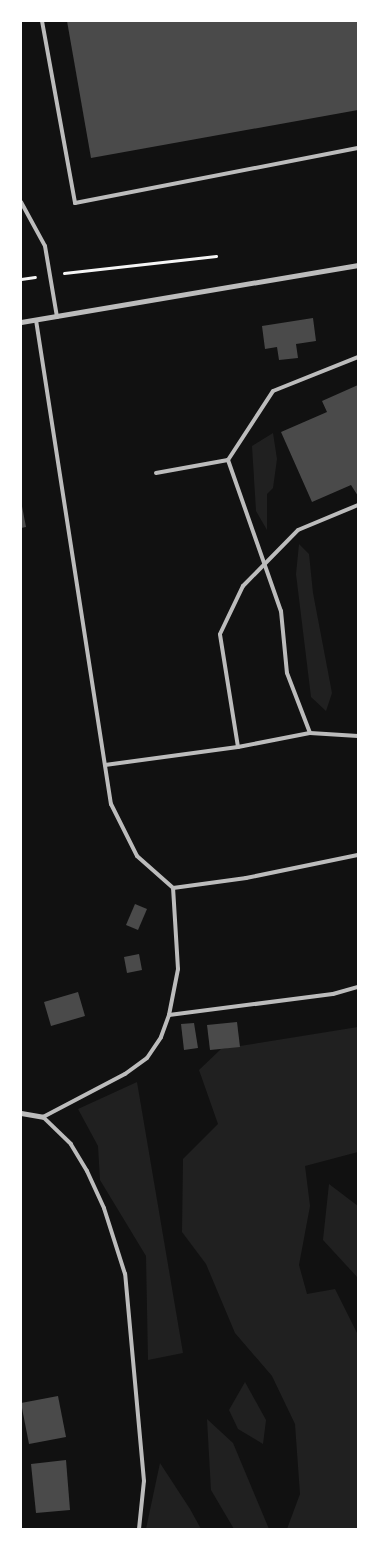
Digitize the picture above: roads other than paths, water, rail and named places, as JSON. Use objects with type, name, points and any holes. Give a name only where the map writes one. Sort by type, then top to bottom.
[{"type":"street","points":[[21,322],[358,265]]},
{"type":"street","points":[[21,1113],[43,1117]]},
{"type":"lane","points":[[42,21],[75,203],[358,148]]},
{"type":"lane","points":[[21,202],[45,246],[57,317]]},
{"type":"lane","points":[[36,320],[111,804],[137,856],[173,888],[178,969],[169,1015],[147,1058],[99,1089],[43,1117],[70,1144],[87,1171],[104,1208],[126,1274],[144,1482],[139,1529]]},
{"type":"lane","points":[[156,473],[228,460],[273,391],[358,357]]},
{"type":"lane","points":[[228,460],[266,563],[281,611],[288,673],[310,733]]},
{"type":"lane","points":[[238,747],[220,634],[243,586],[298,530],[358,505]]},
{"type":"lane","points":[[105,765],[238,747],[310,733],[358,736]]},
{"type":"lane","points":[[173,888],[358,856]]},
{"type":"lane","points":[[169,1015],[333,994],[358,987]]}]
